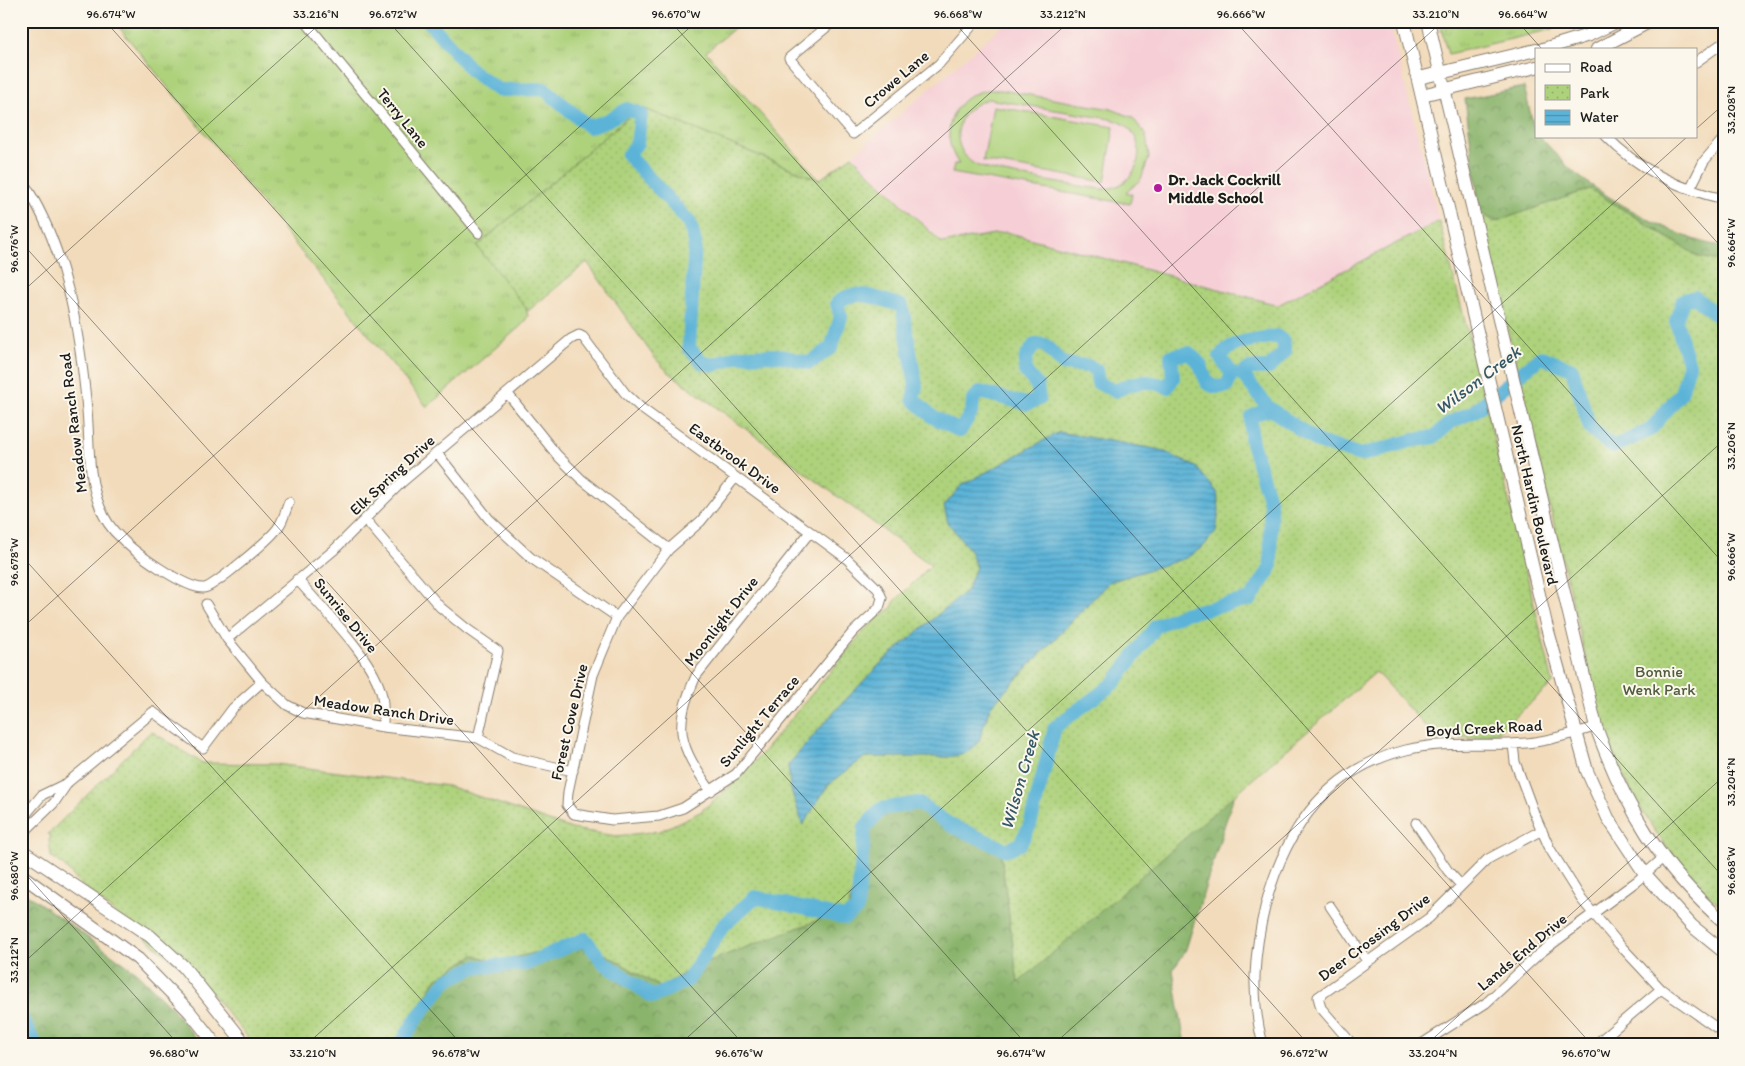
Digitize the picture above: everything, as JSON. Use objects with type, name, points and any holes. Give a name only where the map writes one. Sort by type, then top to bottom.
[{"type":"main road","name":"North Hardin Boulevard","points":[[1404,21],[1419,78],[1546,624],[1587,771],[1608,818],[1645,874],[1680,913],[1724,952]]},
{"type":"main road","name":"North Hardin Boulevard","points":[[1428,21],[1596,727],[1610,765],[1631,808],[1663,858],[1704,905],[1724,922]]},
{"type":"main road","points":[[1546,48],[1589,35],[1618,21]]},
{"type":"main road","points":[[1599,48],[1651,21]]},
{"type":"main road","points":[[1419,78],[1535,50]]},
{"type":"main road","points":[[1422,95],[1535,67]]},
{"type":"main road","points":[[21,850],[150,936],[182,966],[246,1045]]},
{"type":"main road","points":[[21,874],[138,959],[189,1012],[216,1045]]},
{"type":"street","name":"Terry Lane","points":[[305,21],[479,233]]},
{"type":"street","name":"Crowe Lane","points":[[834,21],[789,58],[853,134],[939,64],[976,21]]},
{"type":"street","points":[[1698,61],[1724,42]]},
{"type":"street","points":[[1608,138],[1632,159],[1690,189],[1724,199]]},
{"type":"street","points":[[1690,189],[1704,161],[1724,138]]},
{"type":"street","name":"Meadow Ranch Road","points":[[21,179],[45,221],[64,274],[82,362],[91,476],[101,509],[109,524],[133,549],[195,588],[206,588],[229,572],[279,527],[289,502]]},
{"type":"street","name":"Elk Spring Drive","points":[[228,639],[297,579],[334,550],[401,484],[579,335]]},
{"type":"street","name":"Eastbrook Drive","points":[[579,335],[587,340],[624,393],[641,408],[846,558],[878,590],[882,598]]},
{"type":"street","points":[[508,394],[557,455],[580,478],[669,549]]},
{"type":"street","points":[[437,453],[489,519],[503,532],[532,558],[617,617]]},
{"type":"street","name":"Forest Cove Drive","points":[[570,810],[567,805],[568,792],[593,675],[617,617],[669,549],[701,521],[736,478]]},
{"type":"street","points":[[365,520],[440,607],[467,630],[498,651],[478,738]]},
{"type":"street","name":"Moonlight Drive","points":[[711,791],[696,770],[682,740],[681,720],[686,698],[696,676],[810,532]]},
{"type":"street","name":"Sunrise Drive","points":[[297,579],[362,655],[374,673],[382,697],[383,727]]},
{"type":"street","name":"Sunlight Terrace","points":[[570,810],[583,817],[612,820],[660,816],[683,808],[711,791],[736,774],[853,632],[879,608],[882,598]]},
{"type":"street","name":"Meadow Ranch Drive","points":[[206,604],[228,639],[262,682],[287,705],[303,714],[383,727],[478,738],[512,757],[572,771]]},
{"type":"street","points":[[21,820],[42,795],[67,783],[153,712],[203,748],[233,708],[262,682]]},
{"type":"street","name":"Boyd Creek Road","points":[[1263,1045],[1257,1018],[1254,990],[1254,962],[1258,934],[1281,857],[1293,834],[1308,813],[1345,778],[1367,764],[1391,754],[1416,747],[1441,744],[1513,744],[1550,740],[1596,727]]},
{"type":"street","points":[[1513,744],[1515,762],[1542,830],[1565,875],[1619,944],[1661,989],[1724,1033]]},
{"type":"street","points":[[21,835],[54,803],[67,783]]},
{"type":"street","points":[[1416,823],[1448,871],[1460,884]]},
{"type":"street","name":"Deer Crossing Drive","points":[[1353,1045],[1321,1008],[1318,997],[1424,921],[1460,884],[1497,852],[1542,830]]},
{"type":"street","name":"Lands End Drive","points":[[1420,1045],[1486,1003],[1540,953],[1645,874],[1663,858]]},
{"type":"street","points":[[1330,906],[1367,961]]},
{"type":"street","points":[[1595,1045],[1661,989]]},
{"type":"shaded area","name":"Dr. Jack Cockrill Middle School","points":[[1008,21],[1389,21],[1439,221],[1278,305],[1006,233],[942,243],[852,156]]},
{"type":"green space","points":[[114,21],[743,21],[706,52],[819,180],[640,107],[477,246],[525,305],[528,316],[522,325],[427,407]]},
{"type":"green space","points":[[1439,21],[1572,21],[1549,30],[1448,54]]},
{"type":"green space","points":[[1524,87],[1535,138],[1541,138],[1568,167],[1599,190],[1642,216],[1687,237],[1724,246],[1724,262],[1699,257],[1590,189],[1495,222],[1480,212],[1465,99]]},
{"type":"green space","points":[[1001,90],[1111,109],[1132,117],[1146,135],[1149,158],[1141,179],[1126,193],[1132,194],[1130,204],[952,173],[954,164],[959,164],[949,141],[949,129],[952,118],[957,108],[975,93]],"holes":[[[988,99],[1110,119],[1124,124],[1133,133],[1138,144],[1138,157],[1135,169],[1128,179],[1117,186],[1103,189],[1076,186],[983,168],[974,164],[966,157],[960,148],[958,138],[961,121],[966,112],[978,103]]]},
{"type":"green space","points":[[993,106],[1114,127],[1105,182],[983,161]]},
{"type":"green space","points":[[640,107],[819,180],[852,156],[942,243],[1006,232],[1278,305],[1439,221],[1476,364],[1553,683],[1492,737],[1436,738],[1376,672],[1018,983],[999,840],[928,808],[873,811],[848,909],[701,964],[660,987],[607,955],[578,942],[497,962],[474,955],[436,979],[395,1045],[254,1045],[207,988],[81,885],[64,866],[51,857],[49,840],[51,836],[48,834],[151,731],[202,763],[276,764],[448,786],[572,829],[616,836],[660,831],[700,812],[734,783],[759,757],[865,630],[881,615],[891,609],[895,601],[931,565],[667,371],[654,357],[587,262],[528,311],[477,246]]},
{"type":"green space","name":"Bonnie Wenk Park","points":[[1590,189],[1699,257],[1724,262],[1724,909],[1681,865],[1646,817],[1618,764],[1607,735],[1597,706],[1480,212],[1495,222]]},
{"type":"green space","points":[[1234,795],[1185,952],[1173,970],[1185,1045],[395,1045],[436,979],[474,955],[497,962],[578,942],[607,955],[660,987],[701,964],[848,909],[872,811],[928,808],[999,840],[1018,982]]},
{"type":"green space","points":[[21,890],[135,971],[171,1007],[201,1045],[21,1045]]},
{"type":"water","points":[[1059,432],[1161,450],[1196,467],[1217,492],[1219,510],[1216,531],[1203,547],[1186,558],[1109,582],[990,707],[979,741],[971,750],[961,755],[947,757],[865,757],[828,785],[803,825],[790,787],[788,765],[833,713],[882,662],[967,590],[976,567],[970,550],[948,523],[944,506],[961,486]]},
{"type":"waterway","points":[[428,21],[472,71],[498,90],[544,89],[589,127],[608,120],[627,109],[641,114],[637,143],[628,155],[690,223],[695,242],[689,348],[703,363],[714,365],[737,356],[778,355],[809,363],[831,348],[841,317],[837,303],[852,295],[860,295],[902,306],[916,386],[913,399],[933,417],[960,431],[972,411],[973,400],[980,392],[1027,404],[1039,399],[1037,385],[1025,371],[1026,357],[1035,344],[1045,345],[1063,364],[1088,366],[1096,370],[1098,383],[1115,391],[1140,382],[1160,384],[1167,387],[1173,378],[1171,356],[1189,353],[1200,364],[1207,383],[1215,387],[1227,386],[1232,374],[1220,357],[1225,351],[1237,344],[1276,336],[1283,341],[1285,351],[1269,368],[1250,368],[1242,374],[1269,408]]},
{"type":"waterway","name":"Wilson Creek","points":[[400,1045],[417,1018],[447,980],[475,967],[526,964],[585,939],[603,962],[653,997],[688,980],[723,926],[755,897],[845,918],[857,909],[865,827],[881,809],[918,803],[952,826],[1007,850],[1020,844],[1030,825],[1055,727],[1114,683],[1156,626],[1182,614],[1251,599],[1271,567],[1270,503],[1251,439],[1251,417],[1269,408],[1318,442],[1361,455],[1410,441],[1434,437],[1451,422],[1473,412],[1541,357],[1572,369],[1590,428],[1613,447],[1650,430],[1681,393],[1689,365],[1676,321],[1683,300],[1695,297],[1724,322]]},
{"type":"waterway","name":"Wilson Creek","points":[[21,1017],[36,1045]]},
{"type":"place","name":"Dr. Jack Cockrill Middle School","points":[[1158,188]]}]
